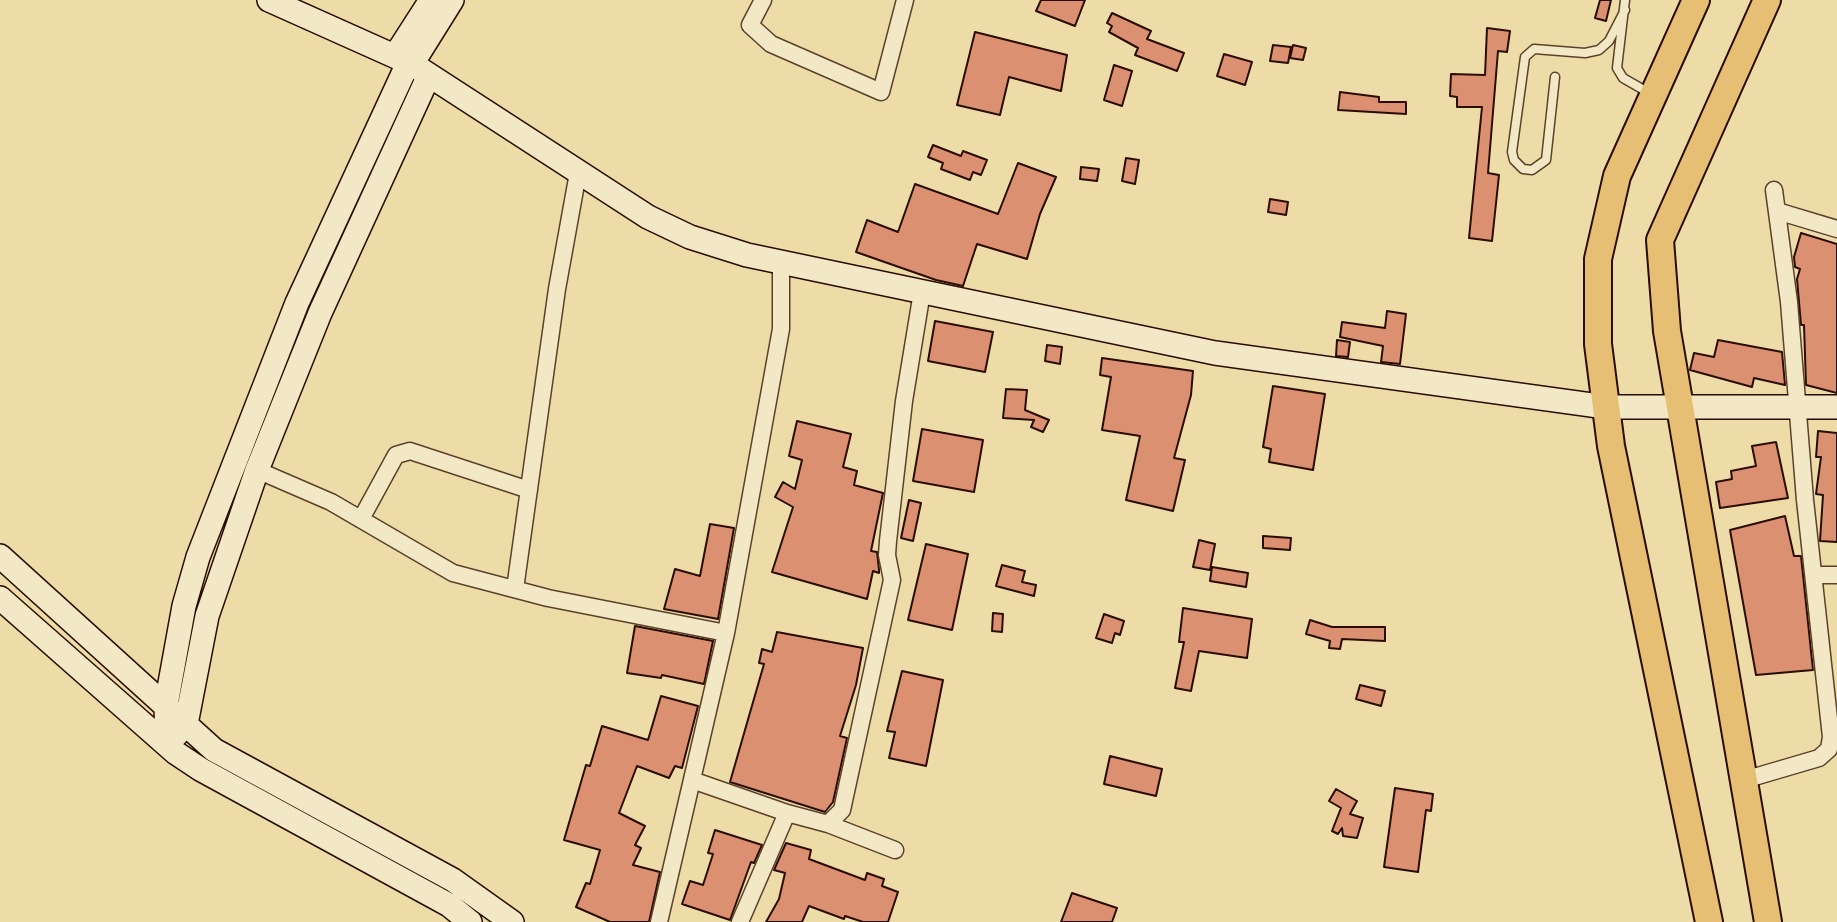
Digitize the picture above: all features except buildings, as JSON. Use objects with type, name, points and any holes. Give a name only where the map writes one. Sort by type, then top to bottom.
[{"type":"main road","points":[[1696,0],[1617,176],[1598,259],[1598,344],[1606,407],[1709,922]]},
{"type":"main road","points":[[1767,0],[1660,240],[1667,331],[1678,405],[1768,922]]},
{"type":"street","points":[[269,0],[411,64],[637,211],[691,237],[782,262],[1215,353],[1606,407],[1837,407]]},
{"type":"street","points":[[167,745],[186,724],[207,616],[257,470],[320,313],[411,64],[431,0]]},
{"type":"street","points":[[167,745],[166,705],[184,606],[234,460],[298,303],[411,64],[452,0]]},
{"type":"street","points":[[763,0],[750,25],[771,44],[881,92],[905,0]]},
{"type":"street","points":[[515,590],[557,289],[578,173]]},
{"type":"street","points":[[1744,780],[1819,758],[1829,749],[1831,737],[1774,190]]},
{"type":"street","points":[[1777,211],[1837,229]]},
{"type":"street","points":[[659,922],[726,633],[781,329],[782,262]]},
{"type":"street","points":[[828,824],[842,810],[892,580],[887,555],[888,541],[904,401],[922,292]]},
{"type":"street","points":[[361,519],[396,455],[410,450],[529,490]]},
{"type":"street","points":[[257,470],[331,502],[453,573],[515,590],[726,633]]},
{"type":"street","points":[[0,556],[214,750],[453,880],[512,922]]},
{"type":"street","points":[[1815,575],[1837,575]]},
{"type":"street","points":[[0,598],[167,745],[200,769],[449,905],[470,922]]},
{"type":"street","points":[[692,780],[787,813],[828,824],[895,850]]},
{"type":"street","points":[[740,922],[787,813]]},
{"type":"lane","points":[[1625,0],[1617,68],[1623,78],[1654,95]]},
{"type":"lane","points":[[1555,77],[1546,160],[1532,170],[1523,169],[1514,160],[1512,152],[1525,57],[1534,49],[1585,53],[1599,50],[1609,41],[1625,10]]}]
